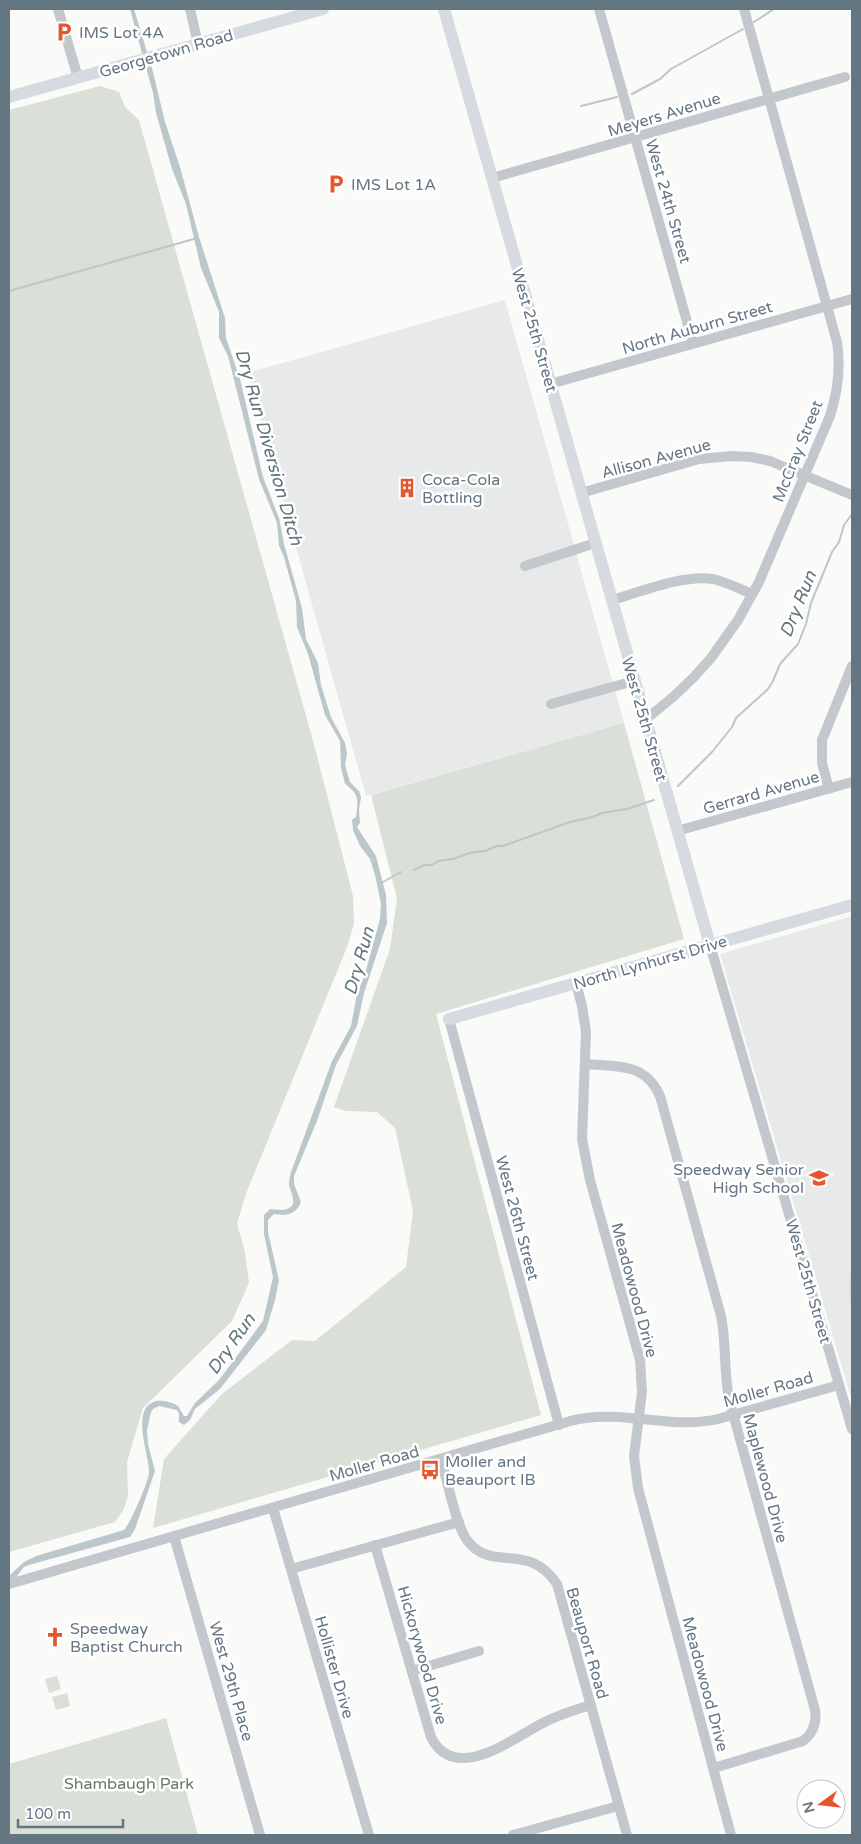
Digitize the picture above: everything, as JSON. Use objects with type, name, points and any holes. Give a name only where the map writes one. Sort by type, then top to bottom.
[{"type":"main road","name":"Georgetown Road","points":[[9,97],[323,9]]},
{"type":"main road","name":"West 25th Street","points":[[444,9],[710,944]]},
{"type":"main road","name":"North Lynhurst Drive","points":[[448,1019],[852,905]]},
{"type":"street","points":[[58,9],[78,78]]},
{"type":"street","points":[[190,9],[198,44]]},
{"type":"street","name":"West 24th Street","points":[[599,9],[693,343]]},
{"type":"street","name":"McCray Street","points":[[645,720],[673,697],[707,663],[732,629],[752,594],[805,474],[830,416],[838,388],[839,355],[837,342],[744,9]]},
{"type":"street","name":"Meyers Avenue","points":[[492,178],[845,77]]},
{"type":"street","name":"North Auburn Street","points":[[550,384],[852,299]]},
{"type":"street","name":"Allison Avenue","points":[[581,493],[693,461],[725,456],[745,456],[764,459],[805,474],[852,495]]},
{"type":"street","points":[[525,566],[596,543]]},
{"type":"street","points":[[612,600],[696,578],[719,581],[752,594]]},
{"type":"street","points":[[829,788],[822,763],[822,740],[852,666]]},
{"type":"street","points":[[551,704],[634,680]]},
{"type":"street","name":"Gerrard Avenue","points":[[677,831],[852,782]]},
{"type":"street","name":"West 25th Street","points":[[710,944],[852,1428]]},
{"type":"street","name":"Meadowood Drive","points":[[576,983],[586,1028],[582,1123],[584,1155],[639,1353],[642,1382],[634,1456],[638,1488],[731,1835]]},
{"type":"street","name":"West 26th Street","points":[[448,1019],[559,1425]]},
{"type":"street","name":"Maplewood Drive","points":[[585,1064],[629,1068],[638,1071],[654,1084],[660,1096],[720,1312],[724,1335],[726,1380],[733,1415],[815,1710],[816,1720],[812,1732],[800,1742],[714,1768]]},
{"type":"street","name":"Moller Road","points":[[9,1584],[580,1419],[598,1416],[688,1423],[708,1421],[840,1385]]},
{"type":"street","name":"Beauport Road","points":[[441,1459],[459,1522],[467,1541],[482,1553],[494,1558],[526,1560],[538,1565],[551,1576],[559,1590],[627,1835]]},
{"type":"street","name":"Hollister Drive","points":[[273,1508],[369,1835]]},
{"type":"street","points":[[291,1569],[459,1522]]},
{"type":"street","name":"West 29th Place","points":[[174,1536],[260,1835]]},
{"type":"street","name":"Hickorywood Drive","points":[[375,1545],[435,1744],[446,1754],[459,1758],[469,1758],[492,1750],[546,1721],[591,1706]]},
{"type":"street","points":[[412,1670],[479,1651]]},
{"type":"street","points":[[513,1835],[618,1806]]},
{"type":"shaded area","name":"Dry Run","points":[[130,9],[134,9],[153,72],[165,122],[225,318],[226,338],[240,379],[263,477],[279,518],[284,544],[302,608],[306,639],[318,663],[321,685],[331,717],[345,743],[347,754],[345,765],[350,782],[359,791],[361,797],[360,823],[357,827],[376,856],[386,895],[387,923],[364,993],[357,1026],[336,1065],[317,1121],[294,1176],[294,1184],[301,1202],[296,1210],[290,1214],[274,1214],[268,1220],[268,1232],[279,1280],[266,1330],[220,1389],[195,1409],[190,1420],[184,1425],[179,1422],[177,1410],[159,1406],[151,1412],[147,1430],[148,1444],[155,1471],[135,1529],[130,1537],[24,1567],[9,1586],[9,1576],[24,1562],[36,1556],[124,1530],[139,1502],[149,1473],[142,1422],[148,1405],[156,1401],[173,1403],[178,1406],[184,1416],[187,1416],[195,1403],[219,1380],[263,1321],[273,1277],[264,1234],[264,1215],[270,1209],[285,1210],[293,1205],[289,1184],[291,1172],[332,1061],[351,1026],[357,994],[365,974],[380,919],[381,904],[375,875],[370,859],[360,846],[353,830],[352,820],[356,817],[357,798],[353,791],[345,784],[341,767],[340,741],[325,715],[308,654],[297,627],[296,601],[284,557],[279,546],[277,523],[259,479],[228,356],[219,338],[219,312],[201,268],[186,204],[172,169]]},
{"type":"shaded area","points":[[505,300],[624,723],[366,796],[247,373]]},
{"type":"shaded area","name":"Speedway Senior High School","points":[[852,916],[852,1401],[720,954]]},
{"type":"green space","points":[[100,86],[119,92],[125,107],[139,120],[315,748],[353,896],[354,924],[347,947],[247,1191],[237,1223],[245,1252],[249,1283],[232,1321],[143,1408],[127,1462],[128,1496],[124,1509],[115,1522],[9,1552],[9,110]]},
{"type":"green space","points":[[624,723],[684,939],[436,1014],[541,1415],[153,1528],[164,1459],[222,1394],[292,1340],[315,1341],[406,1267],[413,1211],[395,1128],[377,1112],[346,1111],[334,1107],[390,949],[397,898],[371,795]]},
{"type":"green space","points":[[852,1267],[852,1311],[849,1278]]},
{"type":"green space","points":[[57,1676],[61,1689],[49,1693],[45,1679]]},
{"type":"green space","points":[[67,1693],[70,1706],[56,1710],[52,1697]]},
{"type":"green space","name":"Shambaugh Park","points":[[166,1718],[198,1835],[9,1835],[9,1764]]},
{"type":"waterway","points":[[754,22],[774,9]]},
{"type":"waterway","points":[[632,94],[660,79],[671,69],[743,29]]},
{"type":"waterway","points":[[581,106],[617,97]]},
{"type":"waterway","points":[[9,291],[194,239]]},
{"type":"waterway","name":"Dry Run","points":[[678,786],[712,752],[732,727],[736,718],[768,689],[780,664],[798,644],[806,624],[811,603],[832,552],[839,542],[844,525],[852,514]]},
{"type":"waterway","name":"Dry Run","points":[[414,870],[424,865],[432,865],[438,861],[503,846],[570,822],[602,813],[627,809],[654,800]]},
{"type":"waterway","points":[[383,882],[401,872]]},
{"type":"place","name":"IMS Lot 4A","points":[[64,32]]},
{"type":"place","name":"IMS Lot 1A","points":[[336,184]]},
{"type":"place","name":"Coca-Cola Bottling","points":[[407,488]]},
{"type":"place","name":"Speedway Senior High School","points":[[819,1178]]},
{"type":"place","name":"Moller and Beauport IB","points":[[430,1470]]},
{"type":"place","name":"Speedway Baptist Church","points":[[55,1637]]},
{"type":"water label","name":"Dry Run Diversion Ditch","points":[[269,447]]}]
